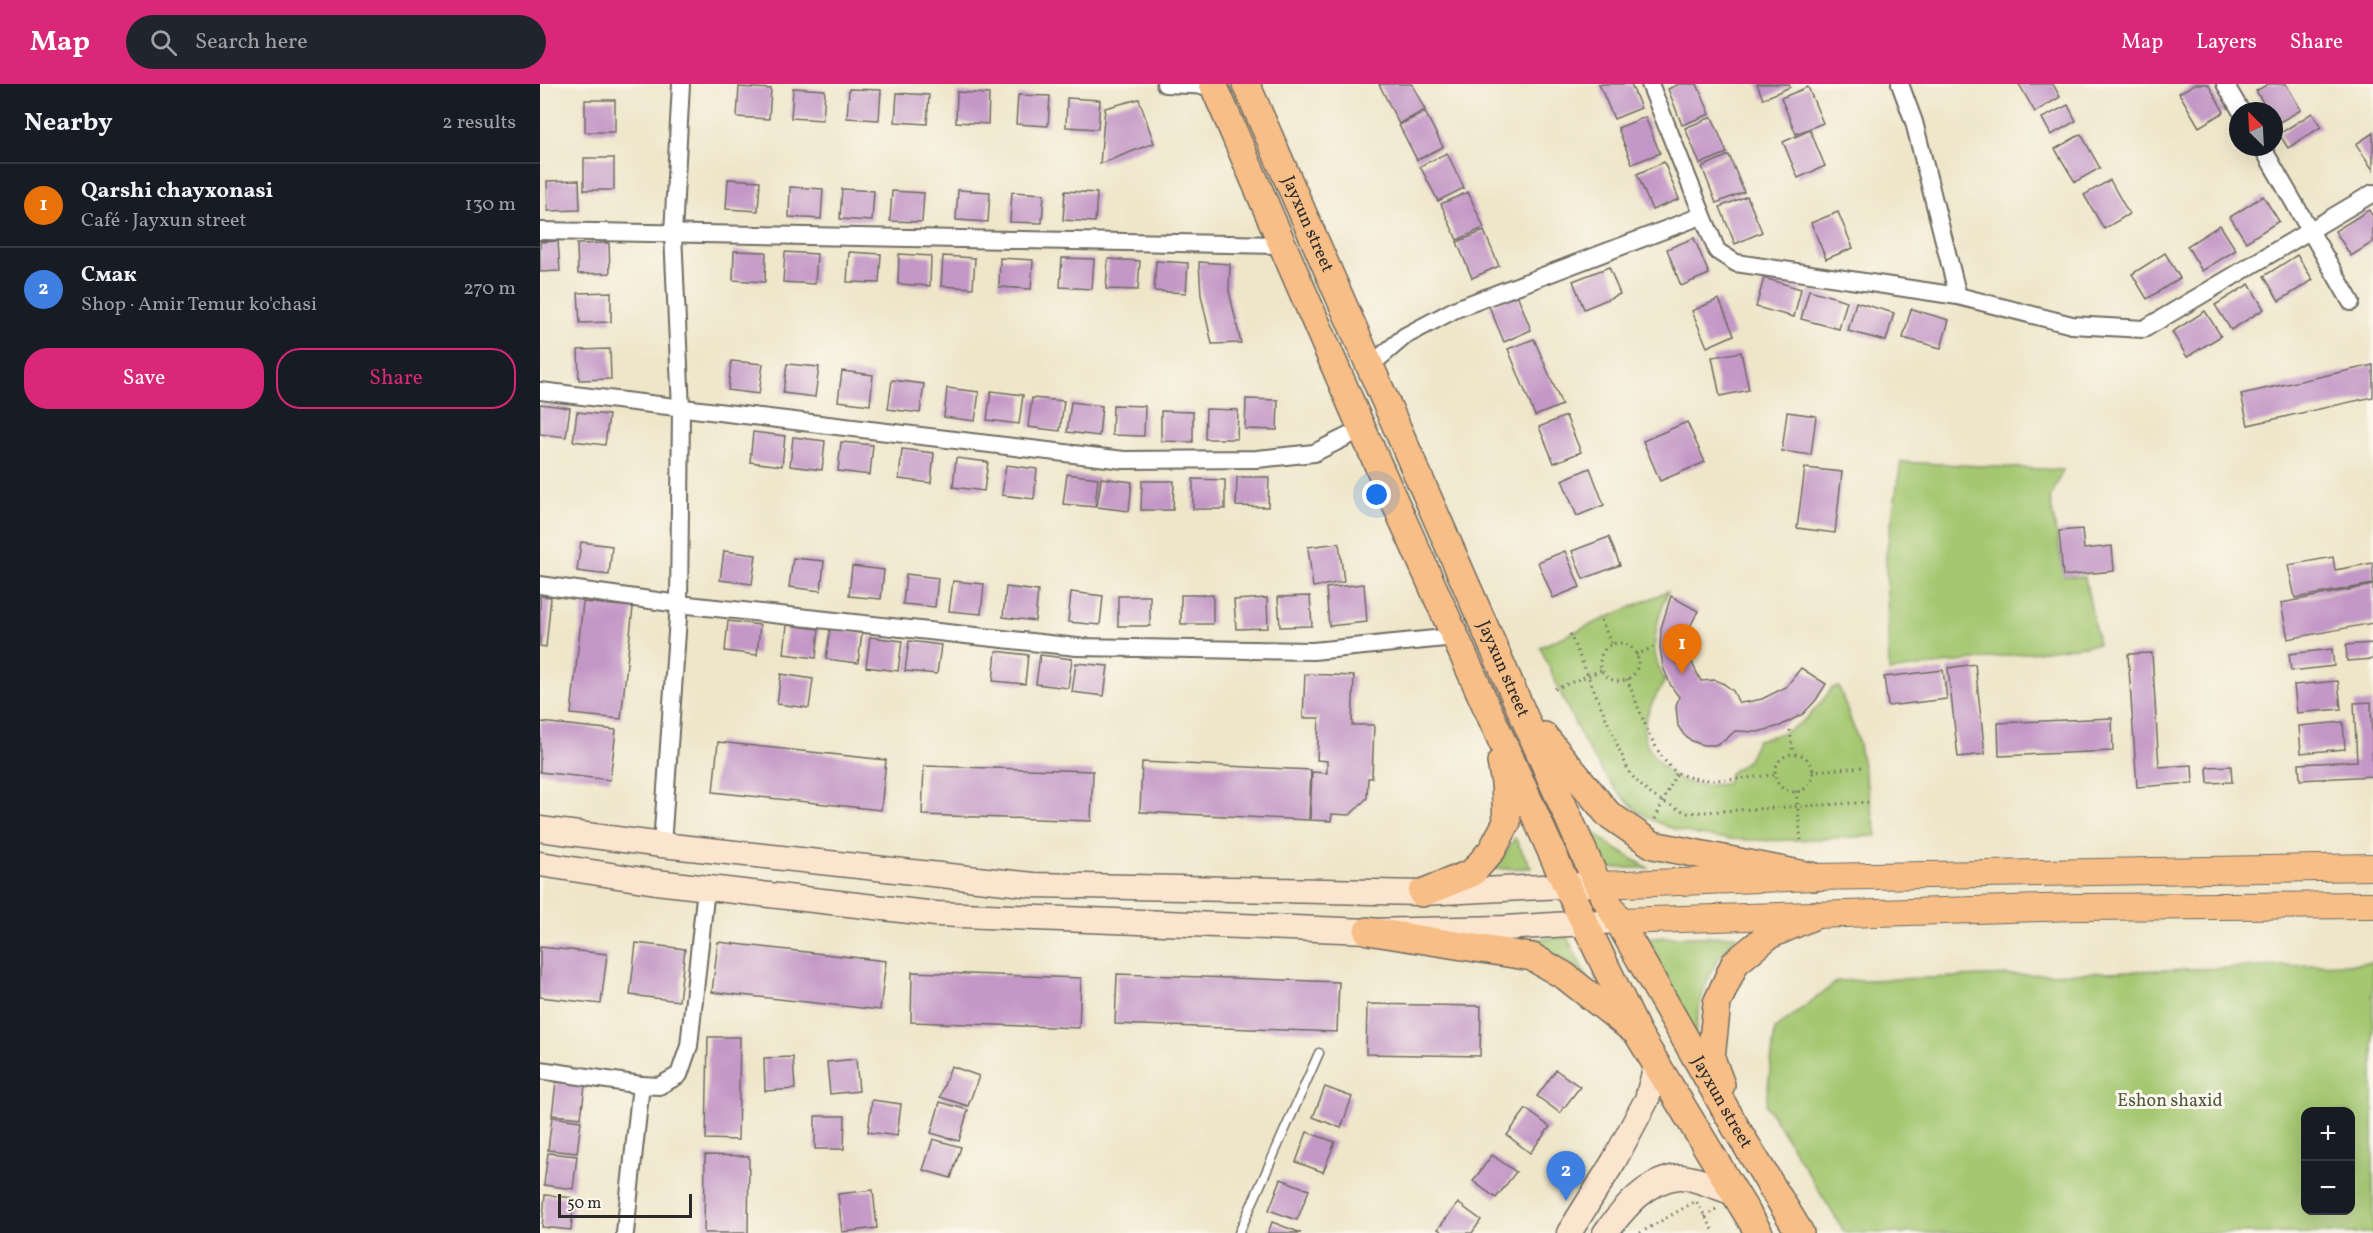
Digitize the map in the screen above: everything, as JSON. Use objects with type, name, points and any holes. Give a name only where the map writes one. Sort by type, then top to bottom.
[{"type":"highway","name":"Jayxun street","points":[[1246,84],[1598,885],[1736,1128],[1800,1233]]},
{"type":"highway","name":"Jayxun street","points":[[1213,85],[1362,429],[1566,884],[1638,1034],[1726,1201],[1759,1233]]},
{"type":"highway","points":[[1522,708],[1608,814],[1653,844],[1815,878]]},
{"type":"highway","points":[[1422,893],[1472,873],[1492,850],[1507,822],[1505,783],[1492,719]]},
{"type":"highway","points":[[1736,1128],[1711,1059],[1717,1003],[1735,963],[1769,935],[1815,915]]},
{"type":"highway","points":[[1368,931],[1532,957],[1566,976],[1638,1034]]},
{"type":"main road","points":[[540,829],[662,845],[1033,885],[1422,893],[1566,884],[2373,867]]},
{"type":"main road","points":[[540,864],[706,888],[936,914],[1368,931],[2077,907],[2373,905]]},
{"type":"main road","points":[[1569,1233],[1614,1161],[1647,1099],[1656,1066]]},
{"type":"main road","points":[[1605,1233],[1629,1202],[1660,1182],[1681,1177],[1726,1201]]},
{"type":"street","points":[[662,845],[679,604],[681,409],[673,234],[681,84]]},
{"type":"street","points":[[1165,84],[1213,85]]},
{"type":"street","points":[[1650,84],[1701,216],[1717,251],[1736,263],[1958,296],[2072,326],[2144,329],[2373,194]]},
{"type":"street","points":[[1900,84],[1914,122],[1958,296]]},
{"type":"street","points":[[2225,84],[2236,102]]},
{"type":"street","points":[[2267,156],[2351,302]]},
{"type":"street","points":[[1371,364],[1405,336],[1456,309],[1701,216]]},
{"type":"street","points":[[540,231],[1281,245]]},
{"type":"street","points":[[540,391],[1124,460],[1257,459],[1314,453],[1362,429]]},
{"type":"street","points":[[540,585],[679,604],[1077,647],[1312,651],[1455,638]]},
{"type":"street","points":[[540,1070],[659,1086],[680,1075],[689,1046],[706,888]]},
{"type":"street","points":[[625,1233],[641,1085]]},
{"type":"lane","points":[[1239,1233],[1319,1053]]},
{"type":"path","points":[[1601,620],[1612,645]]},
{"type":"path","points":[[1570,634],[1629,772],[1643,790],[1663,802],[1688,813],[1871,802]]},
{"type":"path","points":[[1624,644],[1630,647],[1636,655],[1638,664],[1636,670],[1627,679],[1621,681],[1610,679],[1602,670],[1601,658],[1607,648],[1612,645],[1624,644]]},
{"type":"path","points":[[1636,655],[1656,646]]},
{"type":"path","points":[[1555,689],[1602,670]]},
{"type":"path","points":[[1627,679],[1660,754],[1677,772],[1694,778],[1721,779],[1775,775]]},
{"type":"path","points":[[1790,730],[1793,754]]},
{"type":"path","points":[[1793,754],[1805,758],[1812,771],[1811,781],[1807,786],[1796,791],[1780,786],[1775,775],[1775,769],[1781,759],[1793,754]]},
{"type":"path","points":[[1812,771],[1864,767]]},
{"type":"path","points":[[1653,824],[1677,772]]},
{"type":"path","points":[[1796,791],[1801,840]]},
{"type":"path","points":[[1640,1233],[1696,1201],[1715,1233]]},
{"type":"path","points":[[1705,1216],[1726,1201]]},
{"type":"green space","points":[[1901,462],[2063,470],[2050,499],[2064,576],[2085,577],[2098,644],[1889,671],[1886,555]]},
{"type":"green space","points":[[1668,591],[1655,641],[1656,658],[1665,681],[1651,706],[1644,727],[1645,740],[1657,761],[1675,777],[1692,784],[1727,784],[1729,774],[1748,760],[1757,740],[1782,733],[1800,723],[1809,716],[1832,688],[1839,687],[1858,740],[1877,836],[1786,840],[1719,838],[1688,833],[1660,824],[1637,810],[1621,795],[1592,756],[1569,712],[1540,647]]},
{"type":"green space","points":[[1586,826],[1614,848],[1648,868],[1603,868]]},
{"type":"green space","points":[[1515,838],[1531,868],[1494,869]]},
{"type":"green space","points":[[1737,936],[1727,946],[1712,969],[1699,1008],[1695,1036],[1642,938]]},
{"type":"green space","points":[[1567,937],[1587,978],[1558,956],[1525,940]]},
{"type":"green space","name":"Eshon shaxid","points":[[2373,963],[2373,1233],[1845,1233],[1766,1105],[1775,1029],[1838,981]]},
{"type":"building","points":[[1379,84],[1412,84],[1425,110],[1399,124]]},
{"type":"building","points":[[1599,84],[1631,84],[1641,108],[1614,119]]},
{"type":"building","points":[[1679,84],[1697,84],[1710,114],[1682,125],[1668,89]]},
{"type":"building","points":[[1757,84],[1789,84],[1790,87],[1763,99]]},
{"type":"building","points":[[2019,84],[2053,84],[2060,97],[2035,112]]},
{"type":"building","points":[[2195,84],[2208,84],[2224,112],[2199,127],[2179,93]]},
{"type":"building","points":[[2268,84],[2286,84],[2301,110],[2283,120],[2283,102],[2263,102],[2256,91]]},
{"type":"building","points":[[739,87],[771,89],[769,119],[737,117]]},
{"type":"building","points":[[1808,87],[1823,123],[1796,134],[1781,98]]},
{"type":"building","points":[[793,88],[825,90],[823,120],[791,118]]},
{"type":"building","points":[[849,89],[881,90],[879,120],[847,118]]},
{"type":"building","points":[[957,92],[989,94],[988,124],[956,122]]},
{"type":"building","points":[[897,93],[929,95],[927,124],[895,122]]},
{"type":"building","points":[[1018,95],[1050,96],[1048,126],[1016,124]]},
{"type":"building","points":[[1067,98],[1100,100],[1098,129],[1066,127]]},
{"type":"building","points":[[1139,99],[1154,143],[1100,164],[1105,108]]},
{"type":"building","points":[[585,100],[615,100],[615,132],[585,132]]},
{"type":"building","points":[[2068,105],[2076,121],[2051,135],[2042,118]]},
{"type":"building","points":[[1425,112],[1443,147],[1417,160],[1399,125]]},
{"type":"building","points":[[2312,113],[2321,127],[2288,148],[2283,140],[2283,131]]},
{"type":"building","points":[[1645,117],[1660,153],[1632,164],[1618,128]]},
{"type":"building","points":[[1712,117],[1727,153],[1700,164],[1685,128]]},
{"type":"building","points":[[1810,130],[1825,166],[1798,178],[1783,142]]},
{"type":"building","points":[[2373,133],[2373,170],[2356,144]]},
{"type":"building","points":[[2081,134],[2100,168],[2075,182],[2055,149]]},
{"type":"building","points":[[1447,153],[1464,188],[1438,201],[1420,166]]},
{"type":"building","points":[[1729,155],[1744,192],[1716,203],[1702,167]]},
{"type":"building","points":[[584,158],[614,158],[614,190],[584,190]]},
{"type":"building","points":[[1664,162],[1679,199],[1652,210],[1637,174]]},
{"type":"building","points":[[728,179],[760,181],[758,211],[726,209]]},
{"type":"building","points":[[579,180],[580,210],[548,211],[547,181]]},
{"type":"building","points":[[2110,180],[2129,214],[2104,229],[2084,195]]},
{"type":"building","points":[[790,187],[823,189],[821,219],[789,217]]},
{"type":"building","points":[[842,189],[874,191],[872,221],[840,219]]},
{"type":"building","points":[[958,190],[990,192],[988,222],[956,220]]},
{"type":"building","points":[[892,191],[924,193],[922,222],[890,221]]},
{"type":"building","points":[[1065,191],[1097,193],[1095,222],[1063,220]]},
{"type":"building","points":[[1012,192],[1044,194],[1042,223],[1010,222]]},
{"type":"building","points":[[1468,192],[1484,228],[1457,240],[1441,204]]},
{"type":"building","points":[[1747,196],[1762,232],[1735,244],[1720,207]]},
{"type":"building","points":[[2263,196],[2279,221],[2246,242],[2230,217]]},
{"type":"building","points":[[2369,210],[2373,217],[2373,242],[2351,256],[2335,231]]},
{"type":"building","points":[[1838,212],[1853,248],[1826,259],[1811,223]]},
{"type":"building","points":[[2220,225],[2236,250],[2202,271],[2187,246]]},
{"type":"building","points":[[1484,231],[1499,266],[1472,278],[1457,242]]},
{"type":"building","points":[[1694,238],[1709,274],[1681,286],[1667,249]]},
{"type":"building","points":[[558,241],[560,271],[540,272],[540,242]]},
{"type":"building","points":[[609,243],[610,273],[578,274],[577,244]]},
{"type":"building","points":[[734,251],[766,252],[765,282],[733,280]]},
{"type":"building","points":[[785,252],[817,254],[815,284],[783,282]]},
{"type":"building","points":[[849,252],[881,254],[879,283],[847,282]]},
{"type":"building","points":[[2165,253],[2180,278],[2147,299],[2132,274]]},
{"type":"building","points":[[899,254],[931,256],[930,286],[898,284]]},
{"type":"building","points":[[2297,255],[2313,280],[2279,301],[2264,276]]},
{"type":"building","points":[[943,256],[975,258],[973,288],[941,286]]},
{"type":"building","points":[[1000,258],[1033,260],[1031,289],[999,287]]},
{"type":"building","points":[[1062,258],[1094,259],[1092,289],[1060,287]]},
{"type":"building","points":[[1108,259],[1140,261],[1138,290],[1106,289]]},
{"type":"building","points":[[1156,261],[1188,263],[1186,293],[1154,291]]},
{"type":"building","points":[[1199,262],[1230,264],[1229,291],[1241,343],[1212,344],[1201,295]]},
{"type":"building","points":[[1609,267],[1620,294],[1584,309],[1573,281]]},
{"type":"building","points":[[1764,278],[1801,289],[1794,317],[1756,307]]},
{"type":"building","points":[[2249,284],[2264,309],[2231,330],[2215,305]]},
{"type":"building","points":[[1809,290],[1847,301],[1839,329],[1801,319]]},
{"type":"building","points":[[611,292],[611,322],[580,323],[578,293]]},
{"type":"building","points":[[1517,294],[1531,330],[1504,342],[1489,306]]},
{"type":"building","points":[[1719,299],[1734,335],[1707,347],[1692,311]]},
{"type":"building","points":[[1856,302],[1894,313],[1886,341],[1848,331]]},
{"type":"building","points":[[1911,309],[1949,320],[1941,348],[1903,338]]},
{"type":"building","points":[[2205,311],[2221,336],[2187,357],[2172,332]]},
{"type":"building","points":[[1534,339],[1562,405],[1535,416],[1508,349]]},
{"type":"building","points":[[610,349],[611,379],[579,380],[578,350]]},
{"type":"building","points":[[1741,352],[1749,390],[1720,396],[1712,357]]},
{"type":"building","points":[[731,361],[763,364],[759,394],[728,390]]},
{"type":"building","points":[[787,364],[819,367],[815,397],[783,393]]},
{"type":"building","points":[[2373,365],[2373,397],[2248,425],[2241,394]]},
{"type":"building","points":[[842,371],[873,375],[870,405],[838,401]]},
{"type":"building","points":[[892,380],[924,384],[920,413],[888,409]]},
{"type":"building","points":[[947,388],[979,392],[975,421],[944,417]]},
{"type":"building","points":[[991,391],[1023,395],[1019,424],[987,420]]},
{"type":"building","points":[[1032,398],[1064,401],[1060,431],[1028,427]]},
{"type":"building","points":[[1246,399],[1278,400],[1277,430],[1245,429]]},
{"type":"building","points":[[1071,402],[1102,406],[1099,436],[1067,432]]},
{"type":"building","points":[[540,404],[570,408],[566,437],[540,434]]},
{"type":"building","points":[[1113,405],[1145,406],[1144,436],[1112,435]]},
{"type":"building","points":[[1206,409],[1238,410],[1237,439],[1205,439]]},
{"type":"building","points":[[1161,411],[1193,412],[1193,442],[1161,441]]},
{"type":"building","points":[[577,412],[609,415],[605,445],[573,441]]},
{"type":"building","points":[[1787,412],[1816,416],[1811,455],[1782,451]]},
{"type":"building","points":[[1566,416],[1581,452],[1554,463],[1539,427]]},
{"type":"building","points":[[1687,422],[1705,462],[1660,481],[1643,441]]},
{"type":"building","points":[[753,432],[785,436],[782,466],[750,462]]},
{"type":"building","points":[[793,437],[825,441],[822,470],[790,466]]},
{"type":"building","points":[[841,442],[873,445],[870,475],[838,471]]},
{"type":"building","points":[[902,449],[934,453],[931,483],[899,479]]},
{"type":"building","points":[[956,458],[988,462],[984,491],[953,487]]},
{"type":"building","points":[[1006,465],[1037,469],[1034,499],[1002,495]]},
{"type":"building","points":[[1590,468],[1604,505],[1577,516],[1562,480]]},
{"type":"building","points":[[1805,468],[1842,472],[1835,533],[1797,528]]},
{"type":"building","points":[[1067,474],[1098,478],[1095,507],[1063,504]]},
{"type":"building","points":[[1237,477],[1269,477],[1268,507],[1236,506]]},
{"type":"building","points":[[1101,478],[1132,482],[1129,511],[1097,507]]},
{"type":"building","points":[[1193,479],[1225,480],[1225,509],[1193,509]]},
{"type":"building","points":[[1142,481],[1174,481],[1173,510],[1141,510]]},
{"type":"building","points":[[2082,529],[2084,549],[2112,546],[2114,571],[2063,576],[2059,531]]},
{"type":"building","points":[[1609,537],[1620,565],[1583,579],[1572,551]]},
{"type":"building","points":[[581,542],[612,546],[609,575],[577,571]]},
{"type":"building","points":[[1339,543],[1344,582],[1313,587],[1308,547]]},
{"type":"building","points":[[724,551],[756,555],[752,584],[720,580]]},
{"type":"building","points":[[1565,551],[1580,587],[1553,598],[1538,562]]},
{"type":"building","points":[[2333,557],[2335,570],[2373,563],[2373,584],[2295,598],[2288,565]]},
{"type":"building","points":[[793,558],[824,561],[821,591],[789,587]]},
{"type":"building","points":[[852,566],[884,570],[881,599],[849,596]]},
{"type":"building","points":[[906,574],[938,578],[935,607],[903,604]]},
{"type":"building","points":[[953,581],[984,584],[981,614],[949,611]]},
{"type":"building","points":[[1364,584],[1367,622],[1329,626],[1326,588]]},
{"type":"building","points":[[2373,585],[2373,623],[2288,639],[2281,603]]},
{"type":"building","points":[[1006,587],[1038,591],[1035,621],[1003,617]]},
{"type":"building","points":[[1071,592],[1103,596],[1100,625],[1068,622]]},
{"type":"building","points":[[1181,595],[1213,595],[1213,624],[1181,624]]},
{"type":"building","points":[[540,596],[551,597],[546,647],[540,646]]},
{"type":"building","points":[[1118,596],[1150,596],[1150,626],[1118,626]]},
{"type":"building","points":[[1310,596],[1312,626],[1280,627],[1278,597]]},
{"type":"building","points":[[1671,596],[1698,611],[1690,627],[1688,645],[1693,665],[1701,681],[1715,680],[1724,684],[1733,691],[1739,703],[1747,702],[1762,699],[1786,687],[1801,668],[1826,684],[1816,700],[1803,714],[1780,726],[1758,732],[1735,731],[1715,745],[1703,745],[1692,741],[1678,726],[1676,706],[1679,697],[1671,686],[1663,667],[1660,648],[1661,628]]},
{"type":"building","points":[[1267,598],[1268,628],[1236,629],[1234,600]]},
{"type":"building","points":[[583,602],[633,607],[621,719],[571,714]]},
{"type":"building","points":[[728,621],[760,625],[757,655],[725,651]]},
{"type":"building","points":[[787,625],[819,629],[816,658],[784,654]]},
{"type":"building","points":[[830,629],[862,633],[858,663],[826,659]]},
{"type":"building","points":[[870,637],[902,641],[898,671],[866,667]]},
{"type":"building","points":[[909,641],[941,645],[937,674],[905,671]]},
{"type":"building","points":[[2373,643],[2373,659],[2347,661],[2346,645]]},
{"type":"building","points":[[2332,649],[2334,666],[2291,671],[2289,654]]},
{"type":"building","points":[[996,651],[1028,655],[1025,684],[993,681]]},
{"type":"building","points":[[2152,653],[2159,767],[2192,765],[2193,783],[2137,787],[2128,654]]},
{"type":"building","points":[[1040,655],[1072,659],[1068,688],[1036,684]]},
{"type":"building","points":[[1076,663],[1108,666],[1104,696],[1072,692]]},
{"type":"building","points":[[1975,664],[1985,754],[1958,757],[1948,668]]},
{"type":"building","points":[[1943,670],[1947,699],[1888,706],[1884,677]]},
{"type":"building","points":[[781,674],[813,679],[809,708],[777,704]]},
{"type":"building","points":[[1305,674],[1354,676],[1352,725],[1374,725],[1372,778],[1368,778],[1367,798],[1350,815],[1332,814],[1331,821],[1310,820],[1312,772],[1327,773],[1327,761],[1317,760],[1319,718],[1303,718]]},
{"type":"building","points":[[2338,681],[2341,709],[2297,713],[2294,685]]},
{"type":"building","points":[[2371,702],[2373,776],[2300,780],[2299,764],[2357,761],[2354,703]]},
{"type":"building","points":[[2112,718],[2113,751],[1999,756],[1998,723]]},
{"type":"building","points":[[540,722],[616,730],[610,780],[540,772]]},
{"type":"building","points":[[2343,722],[2345,749],[2301,753],[2299,726]]},
{"type":"building","points":[[718,742],[886,760],[881,810],[713,792]]},
{"type":"building","points":[[1142,762],[1311,770],[1309,820],[1140,812]]},
{"type":"building","points":[[924,766],[1093,771],[1091,821],[922,815]]},
{"type":"building","points":[[2231,766],[2232,782],[2208,783],[2207,767]]},
{"type":"building","points":[[718,942],[886,961],[880,1010],[712,992]]},
{"type":"building","points":[[636,943],[685,949],[679,1001],[630,995]]},
{"type":"building","points":[[540,947],[607,954],[601,1004],[540,997]]},
{"type":"building","points":[[912,972],[1081,978],[1079,1028],[911,1022]]},
{"type":"building","points":[[1117,974],[1339,982],[1337,1032],[1115,1024]]},
{"type":"building","points":[[1367,1004],[1481,1006],[1480,1056],[1366,1054]]},
{"type":"building","points":[[708,1037],[740,1037],[738,1140],[706,1139]]},
{"type":"building","points":[[793,1057],[795,1089],[765,1091],[764,1058]]},
{"type":"building","points":[[856,1059],[859,1091],[830,1094],[827,1062]]},
{"type":"building","points":[[951,1066],[979,1076],[968,1106],[940,1097]]},
{"type":"building","points":[[1556,1070],[1580,1087],[1560,1113],[1537,1096]]},
{"type":"building","points":[[556,1082],[585,1085],[581,1118],[552,1115]]},
{"type":"building","points":[[1325,1087],[1352,1097],[1341,1128],[1313,1117]]},
{"type":"building","points":[[872,1100],[901,1104],[897,1136],[868,1132]]},
{"type":"building","points":[[940,1102],[968,1110],[959,1141],[931,1133]]},
{"type":"building","points":[[1526,1109],[1550,1127],[1530,1153],[1507,1135]]},
{"type":"building","points":[[815,1116],[845,1116],[844,1149],[815,1149]]},
{"type":"building","points":[[552,1117],[581,1121],[577,1153],[548,1150]]},
{"type":"building","points":[[1307,1132],[1335,1142],[1323,1172],[1296,1162]]},
{"type":"building","points":[[933,1139],[961,1147],[951,1178],[923,1170]]},
{"type":"building","points":[[548,1153],[577,1156],[573,1189],[544,1185]]},
{"type":"building","points":[[705,1155],[749,1156],[748,1233],[704,1233]]},
{"type":"building","points":[[1492,1155],[1516,1172],[1496,1198],[1473,1181]]},
{"type":"building","points":[[1281,1179],[1309,1190],[1297,1220],[1269,1210]]},
{"type":"building","points":[[873,1190],[877,1228],[842,1232],[838,1194]]},
{"type":"building","points":[[545,1195],[574,1198],[571,1230],[542,1227]]},
{"type":"building","points":[[1458,1203],[1481,1220],[1472,1233],[1444,1233],[1438,1229]]},
{"type":"building","points":[[1272,1222],[1301,1233],[1268,1233]]},
{"type":"place","name":"Qarshi chayxonasi","points":[[1682,674]]},
{"type":"place","name":"Смак","points":[[1566,1201]]}]
